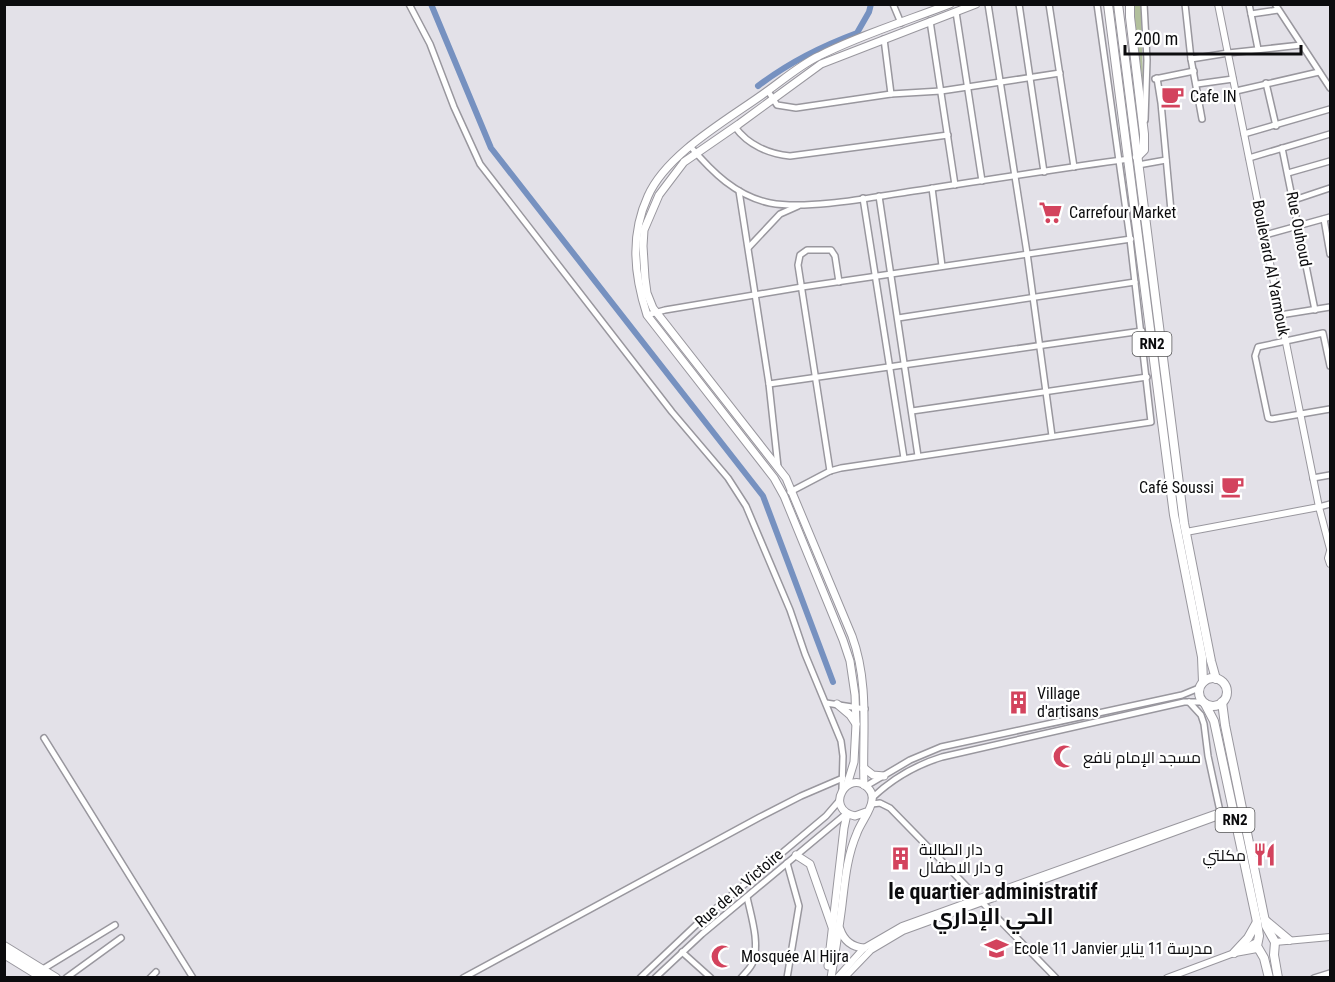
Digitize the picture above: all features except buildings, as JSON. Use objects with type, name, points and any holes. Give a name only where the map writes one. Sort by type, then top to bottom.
[{"type":"highway","name":"RN2","points":[[1108,4],[1135,160],[1134,238],[1151,329],[1174,515],[1202,657],[1199,696],[1214,721],[1233,810],[1261,921],[1273,943],[1278,978]]},
{"type":"highway","name":"RN2","points":[[1118,4],[1135,160],[1186,532],[1211,661],[1216,679],[1223,683],[1226,689],[1226,696],[1222,702],[1225,725],[1261,921],[1259,945],[1269,978]]},
{"type":"highway","points":[[1130,4],[1144,134],[1144,150],[1135,160]]},
{"type":"highway","points":[[1201,685],[1209,679],[1216,679]]},
{"type":"highway","points":[[1204,703],[1216,706],[1222,702]]},
{"type":"highway","points":[[1234,953],[1261,921],[1289,940]]},
{"type":"highway","points":[[1264,935],[1273,943],[1270,953],[1259,945],[1264,935]]},
{"type":"highway","points":[[4,945],[43,974]]},
{"type":"highway","points":[[4,954],[43,974],[56,978]]},
{"type":"main road","points":[[866,812],[859,816],[847,814],[839,801],[854,762],[856,707],[847,650],[784,496],[774,478],[647,315],[639,288],[635,242],[640,217],[648,195],[665,169],[690,146],[818,57],[950,4]]},
{"type":"main road","points":[[829,978],[848,861],[854,841],[872,801],[865,786],[865,709],[856,647],[793,491],[778,467],[655,312],[645,284],[644,230],[663,188],[684,162],[821,64],[976,4]]},
{"type":"main road","points":[[837,704],[850,715],[856,724]]},
{"type":"main road","points":[[864,768],[873,775],[884,776]]},
{"type":"main road","points":[[845,788],[856,783],[865,786]]},
{"type":"main road","points":[[836,927],[847,814]]},
{"type":"main road","points":[[796,855],[810,864],[836,927],[843,937],[852,945],[864,948]]},
{"type":"street","points":[[409,4],[430,44],[454,107],[480,164],[672,412],[728,478],[746,506],[790,610],[805,654],[841,741],[845,788]]},
{"type":"street","points":[[893,4],[901,23]]},
{"type":"street","points":[[988,4],[1013,176],[1027,253],[1052,436]]},
{"type":"street","points":[[1019,4],[1044,172]]},
{"type":"street","points":[[1049,4],[1074,167]]},
{"type":"street","points":[[784,496],[830,471],[1151,422],[1134,282],[1134,238],[1119,160],[1097,4]]},
{"type":"street","points":[[1144,4],[1147,83],[1144,134]]},
{"type":"street","points":[[1185,4],[1191,59],[1202,119]]},
{"type":"street","name":"Boulevard Al Yarmouk","points":[[1218,4],[1318,507],[1329,533],[1328,558],[1330,564]]},
{"type":"street","points":[[1249,4],[1258,49]]},
{"type":"street","points":[[1251,14],[1276,7],[1330,88]]},
{"type":"street","points":[[956,12],[982,181]]},
{"type":"street","points":[[930,21],[955,185]]},
{"type":"street","points":[[884,39],[891,94]]},
{"type":"street","points":[[1191,59],[1301,45]]},
{"type":"street","points":[[1147,83],[1156,78],[1194,71]]},
{"type":"street","points":[[1236,91],[1319,72]]},
{"type":"street","points":[[768,91],[772,99],[782,106],[796,108],[891,94],[941,91],[1060,73]]},
{"type":"street","points":[[1156,78],[1161,103],[1172,211]]},
{"type":"street","points":[[1197,84],[1233,79]]},
{"type":"street","points":[[1266,84],[1276,126]]},
{"type":"street","points":[[1244,134],[1330,109]]},
{"type":"street","points":[[735,127],[761,149],[790,156],[948,135]]},
{"type":"street","points":[[1249,158],[1330,134]]},
{"type":"street","points":[[690,146],[716,175],[739,191],[769,202],[802,204],[879,196],[1119,160],[1166,160]]},
{"type":"street","name":"Rue Ouhoud","points":[[1282,148],[1315,310]]},
{"type":"street","points":[[1288,173],[1330,161]]},
{"type":"street","points":[[932,188],[942,266]]},
{"type":"street","points":[[1294,200],[1330,188]]},
{"type":"street","points":[[739,191],[769,384],[778,467]]},
{"type":"street","points":[[879,196],[918,456]]},
{"type":"street","points":[[863,198],[904,458]]},
{"type":"street","points":[[749,247],[780,213],[802,204]]},
{"type":"street","points":[[1264,235],[1330,217]]},
{"type":"street","points":[[1324,219],[1330,254]]},
{"type":"street","points":[[647,315],[802,287],[1134,238]]},
{"type":"street","points":[[830,471],[798,260],[800,255],[807,250],[831,250],[835,256],[839,282]]},
{"type":"street","points":[[898,318],[1134,282]]},
{"type":"street","points":[[1280,315],[1330,307]]},
{"type":"street","points":[[769,384],[1151,329]]},
{"type":"street","points":[[1330,366],[1324,334],[1258,347],[1256,350],[1255,356],[1268,418],[1330,409]]},
{"type":"street","points":[[912,411],[1147,377]]},
{"type":"street","points":[[1313,478],[1330,475]]},
{"type":"street","points":[[1186,532],[1330,504]]},
{"type":"street","points":[[865,786],[910,760],[941,747],[1182,695],[1201,685]]},
{"type":"street","points":[[1189,702],[1201,715],[1204,724],[1220,814]]},
{"type":"street","points":[[1056,978],[890,808],[872,801],[887,785],[909,770],[942,757],[1189,702],[1204,703]]},
{"type":"street","points":[[826,703],[865,709]]},
{"type":"street","points":[[44,738],[193,978]]},
{"type":"street","points":[[463,978],[760,817],[843,778]]},
{"type":"street","name":"Rue de la Victoire","points":[[640,978],[688,932],[826,816],[839,801]]},
{"type":"street","points":[[837,978],[864,948],[902,926],[1233,810]]},
{"type":"street","name":"Rue de la Victoire","points":[[655,978],[787,862],[847,814]]},
{"type":"street","points":[[787,862],[798,906],[787,978]]},
{"type":"street","points":[[741,978],[753,962],[754,954],[754,937],[747,897]]},
{"type":"street","points":[[844,978],[886,939],[981,899]]},
{"type":"street","points":[[43,974],[115,926]]},
{"type":"street","points":[[1273,943],[1330,937]]},
{"type":"street","points":[[66,978],[121,938]]},
{"type":"street","points":[[1167,978],[1259,945]]},
{"type":"street","points":[[682,952],[711,978]]},
{"type":"street","points":[[697,978],[703,970]]},
{"type":"street","points":[[150,978],[156,972]]},
{"type":"street","points":[[1314,978],[1330,973]]},
{"type":"green space","points":[[1133,5],[1141,5],[1143,85]]},
{"type":"waterway","points":[[431,4],[491,148],[763,496],[833,682]]},
{"type":"waterway","points":[[758,86],[806,56],[857,33],[871,4]]},
{"type":"place","name":"Cafe IN","points":[[1172,96]]},
{"type":"place","name":"Carrefour Market","points":[[1051,212]]},
{"type":"place","name":"Café Soussi","points":[[1232,487]]},
{"type":"place","name":"Village d'artisans","points":[[1019,702]]},
{"type":"place","name":"مسجد الإمام نافع","points":[[1065,757]]},
{"type":"place","name":"مكلتي","points":[[1264,855]]},
{"type":"place","name":"دار الطالبة و دار الاطفال","points":[[901,858]]},
{"type":"place","name":"Ecole 11 Janvier مدرسة 11 يناير","points":[[996,948]]},
{"type":"place","name":"Mosquée Al Hijra","points":[[723,956]]},
{"type":"district","name":"le quartier administratif الحي الإداري","points":[[993,904]]}]
